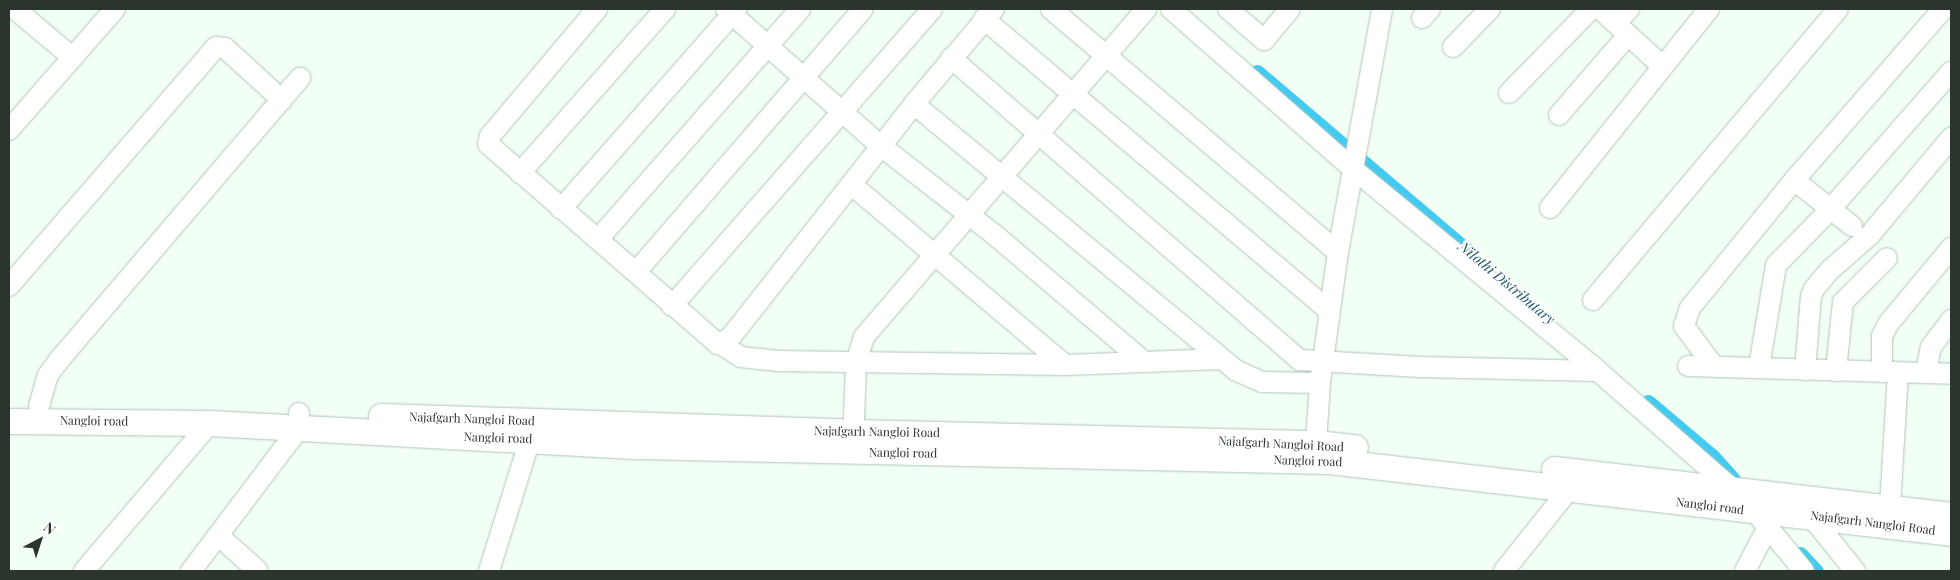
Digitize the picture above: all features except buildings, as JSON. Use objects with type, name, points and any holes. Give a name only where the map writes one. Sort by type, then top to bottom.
[{"type":"main road","name":"Najafgarh Nangloi Road","points":[[9,407],[39,406],[299,420],[853,442],[1316,443],[1353,455],[1749,504]]},
{"type":"main road","name":"Nangloi road","points":[[9,421],[210,423],[299,420],[639,446],[853,442],[1353,455],[1570,488],[1749,504],[1890,507],[1951,515]]},
{"type":"main road","name":"Najafgarh Nangloi Road","points":[[1796,505],[1951,533]]},
{"type":"street","points":[[16,9],[72,57]]},
{"type":"street","points":[[9,130],[115,9]]},
{"type":"street","points":[[597,9],[488,139],[489,145],[561,209],[599,238],[672,306],[721,344],[750,360],[1065,365],[1222,359]]},
{"type":"street","points":[[520,173],[665,9]]},
{"type":"street","points":[[599,238],[800,9]]},
{"type":"street","points":[[636,272],[806,78],[863,9]]},
{"type":"street","points":[[672,306],[932,9]]},
{"type":"street","points":[[1051,9],[1104,57],[1338,252]]},
{"type":"street","points":[[853,442],[856,362],[864,337],[934,253],[1146,9]]},
{"type":"street","points":[[1171,9],[1352,167],[1598,371],[1749,504],[1804,571]]},
{"type":"street","points":[[1230,10],[1264,40],[1290,9]]},
{"type":"street","points":[[1316,443],[1320,382],[1338,252],[1382,9]]},
{"type":"street","points":[[1453,47],[1490,9]]},
{"type":"street","points":[[1509,93],[1590,9]]},
{"type":"street","points":[[1600,9],[1662,66]]},
{"type":"street","points":[[1559,115],[1621,29],[1629,9]]},
{"type":"street","points":[[1550,208],[1709,9]]},
{"type":"street","points":[[1592,300],[1838,9]]},
{"type":"street","points":[[1712,364],[1688,333],[1684,321],[1686,315],[1794,180],[1943,9]]},
{"type":"street","points":[[561,209],[732,11],[841,112],[1103,324],[1143,361]]},
{"type":"street","points":[[721,344],[730,338],[914,104],[989,14],[1071,95],[1330,311]]},
{"type":"street","points":[[9,286],[216,47],[225,48],[282,100]]},
{"type":"street","points":[[951,58],[1296,357],[1303,361],[1420,367],[1598,371]]},
{"type":"street","points":[[1759,367],[1776,265],[1830,209],[1951,72]]},
{"type":"street","points":[[39,406],[45,383],[60,358],[300,78]]},
{"type":"street","points":[[914,104],[1003,174],[1222,359],[1246,377],[1257,381],[1320,382]]},
{"type":"street","points":[[1805,370],[1811,296],[1814,289],[1830,270],[1869,236],[1951,138]]},
{"type":"street","points":[[1794,180],[1852,226]]},
{"type":"street","points":[[852,184],[1065,365]]},
{"type":"street","points":[[1890,507],[1890,373],[1882,336],[1888,324],[1951,248]]},
{"type":"street","points":[[1836,371],[1843,302],[1887,258]]},
{"type":"street","points":[[1926,372],[1931,347],[1951,320]]},
{"type":"street","points":[[1688,366],[1712,364],[1805,370],[1951,374]]},
{"type":"street","points":[[193,570],[219,536],[299,420]]},
{"type":"street","points":[[84,571],[210,423]]},
{"type":"street","points":[[489,571],[530,439]]},
{"type":"street","points":[[1504,571],[1570,488]]},
{"type":"street","points":[[1745,571],[1749,504]]},
{"type":"street","points":[[1796,505],[1855,571]]},
{"type":"street","points":[[219,536],[258,571]]},
{"type":"waterway","name":"Nilothi Distributary","points":[[1257,72],[1464,248]]},
{"type":"waterway","name":"Nilothi Distributary","points":[[1648,402],[1712,456],[1733,479]]},
{"type":"waterway","name":"Nilothi Distributary","points":[[1800,554],[1816,571]]}]
